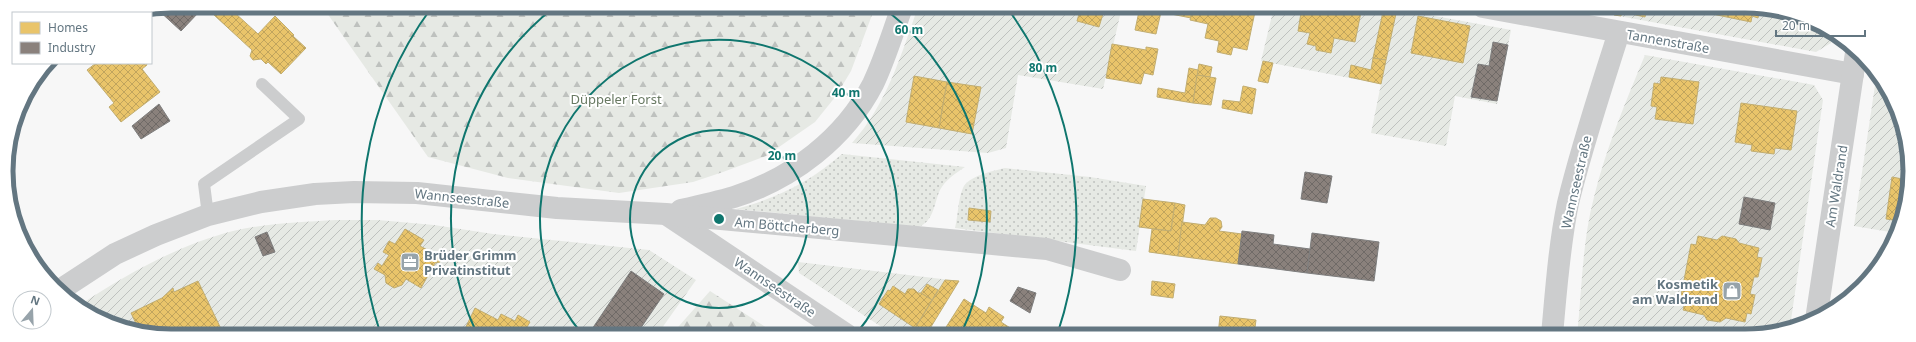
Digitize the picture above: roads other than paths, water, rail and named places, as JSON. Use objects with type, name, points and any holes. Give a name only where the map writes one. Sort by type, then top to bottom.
[{"type":"street","name":"Am Böttcherberg","points":[[666,214],[735,196],[776,180],[804,162],[832,139],[860,105],[873,83],[900,13]]},
{"type":"street","name":"Tannenstraße","points":[[1516,13],[1619,32],[1855,64]]},
{"type":"street","name":"Wannseestraße","points":[[1553,329],[1556,283],[1568,205],[1587,132],[1619,32]]},
{"type":"street","name":"Am Waldrand","points":[[1817,312],[1855,64]]},
{"type":"street","name":"Wannseestraße","points":[[64,287],[115,254],[156,235],[208,216],[261,202],[315,194],[354,192],[417,193],[558,208],[666,214],[838,329]]},
{"type":"street","name":"Am Böttcherberg","points":[[666,214],[1047,249],[1120,270]]},
{"type":"lane","points":[[208,216],[204,184],[299,119],[262,84]]},
{"type":"place","name":"Brüder Grimm Privatinstitut","points":[[410,262]]},
{"type":"place","name":"Kosmetik am Waldrand","points":[[1732,291]]},
{"type":"park label","name":"Düppeler Forst","points":[[616,99]]}]
